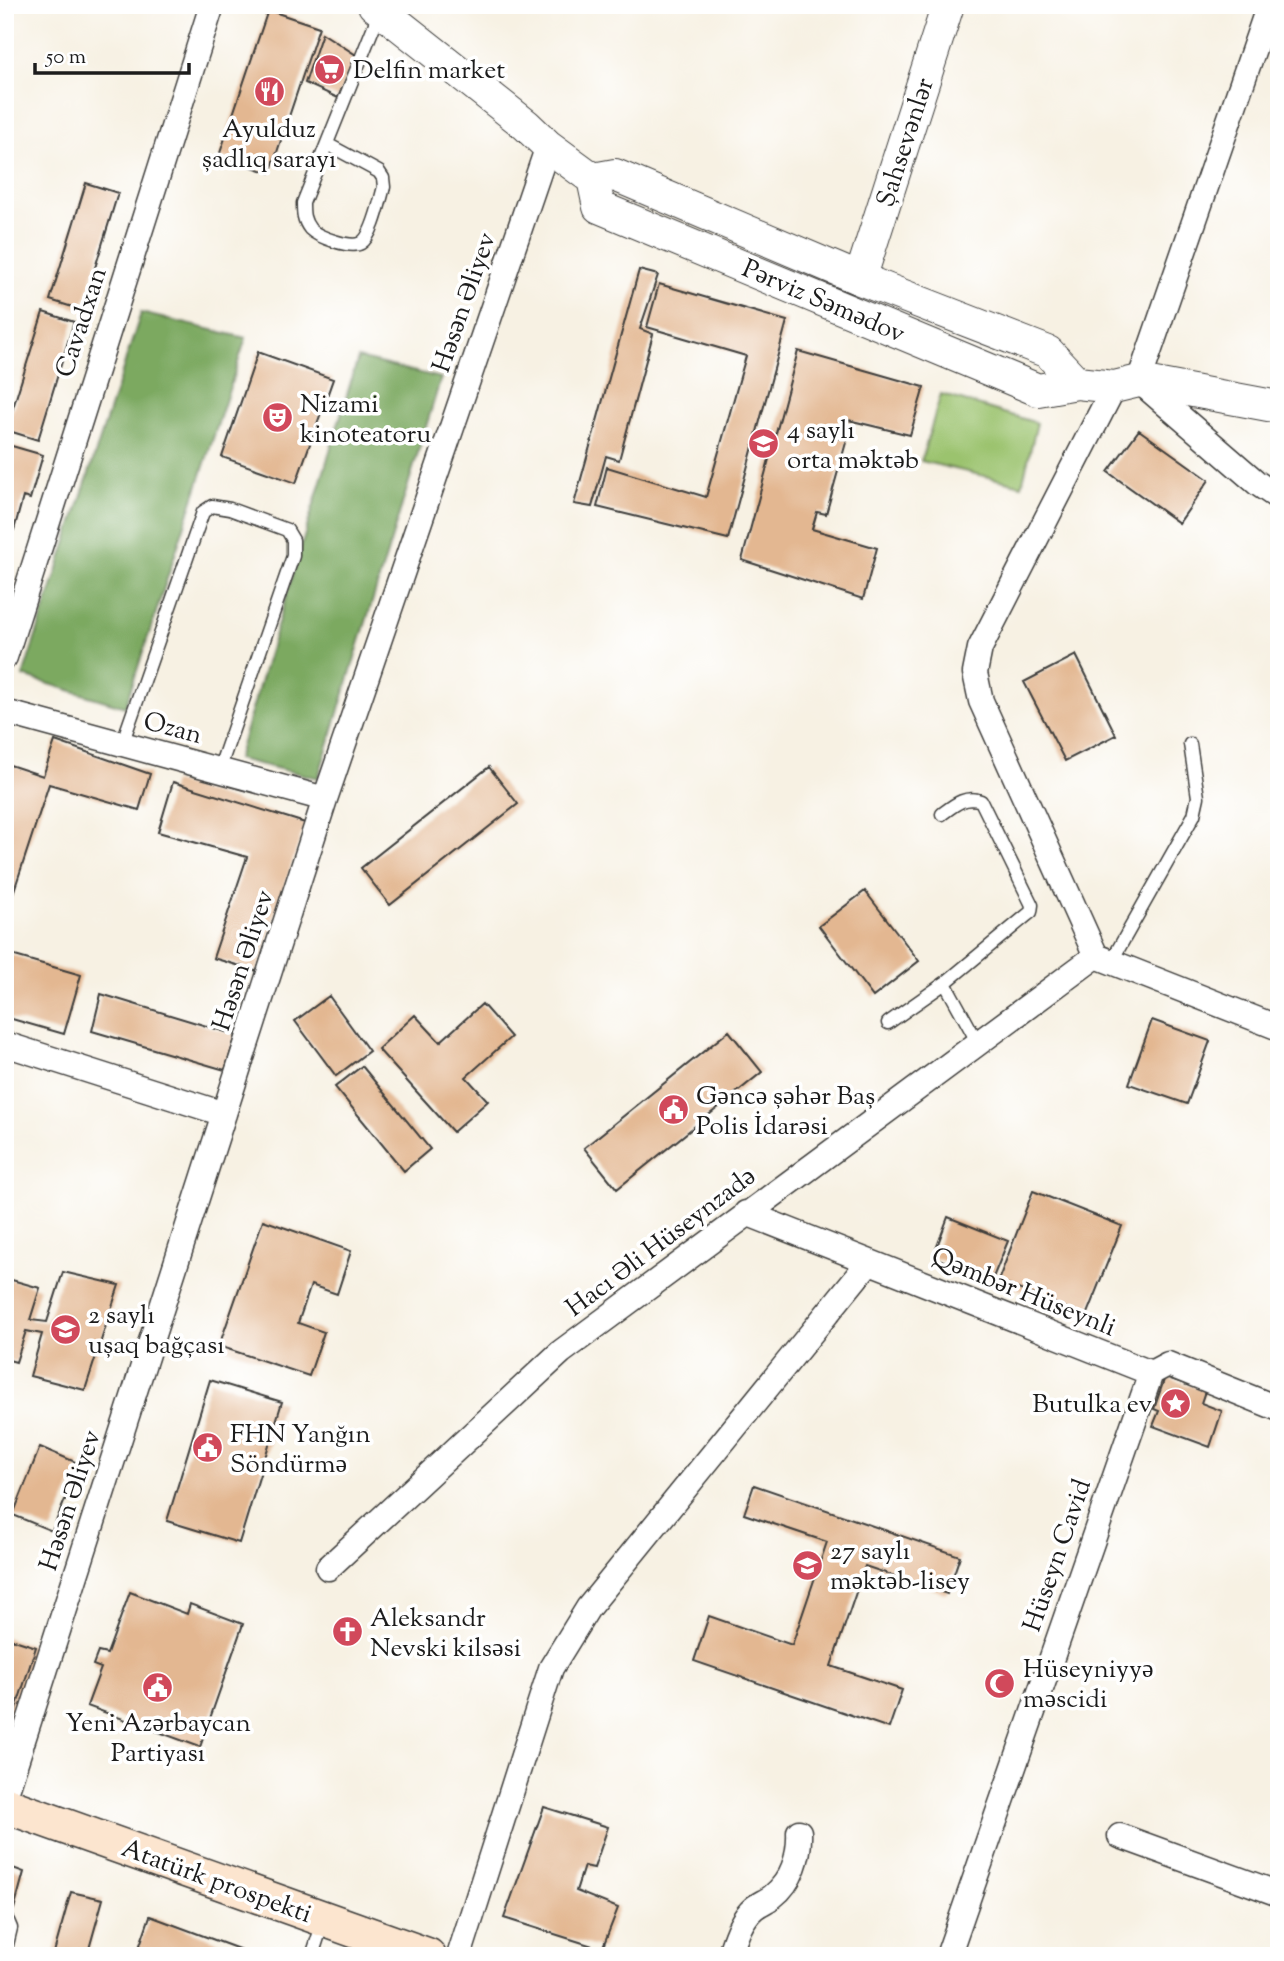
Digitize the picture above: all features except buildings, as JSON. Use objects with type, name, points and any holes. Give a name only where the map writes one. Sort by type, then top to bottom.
[{"type":"main road","name":"Atatürk prospekti","points":[[5,1805],[428,1956]]},
{"type":"street","name":"Cavadxan","points":[[5,657],[212,5]]},
{"type":"street","name":"Şahsevənlər","points":[[860,279],[948,5]]},
{"type":"street","points":[[1269,5],[1127,384],[979,648],[975,673],[981,701],[1104,959],[1279,1028]]},
{"type":"street","points":[[377,8],[593,179]]},
{"type":"street","name":"Həsən Əliyev","points":[[5,1796],[325,799],[548,146]]},
{"type":"street","name":"Pərviz Səmədov","points":[[1077,383],[1048,352],[860,279],[615,175],[593,179],[599,207],[1038,390],[1077,383],[1127,384],[1279,407]]},
{"type":"street","points":[[1127,384],[1279,498]]},
{"type":"street","name":"Ozan","points":[[5,712],[325,799]]},
{"type":"street","name":"Hacı Əli Hüseynzadə","points":[[328,1568],[561,1352],[978,1043],[1104,959]]},
{"type":"street","points":[[5,1044],[224,1114]]},
{"type":"street","name":"Qəmbər Hüseynli","points":[[747,1213],[1151,1373],[1168,1364],[1279,1409]]},
{"type":"street","points":[[459,1956],[551,1668],[588,1608],[869,1262]]},
{"type":"street","name":"Hüseyn Cavid","points":[[948,1956],[1151,1373]]},
{"type":"street","points":[[729,1956],[738,1930],[754,1908],[775,1895],[792,1872],[799,1846],[799,1832]]},
{"type":"street","points":[[1120,1836],[1279,1894]]},
{"type":"lane","points":[[327,144],[379,172],[383,178],[384,187],[369,236],[361,243],[348,246],[312,231],[303,217],[303,203],[377,8]]},
{"type":"lane","points":[[122,744],[203,512],[212,506],[230,509],[287,530],[293,540],[293,556],[219,770]]},
{"type":"lane","points":[[1104,959],[1194,815],[1198,797],[1191,744]]},
{"type":"lane","points":[[888,1023],[945,983],[1031,912],[1032,905],[981,801],[973,799],[958,802],[942,814]]},
{"type":"lane","points":[[945,983],[978,1043]]},
{"type":"lane","points":[[312,1956],[324,1919]]},
{"type":"lane","points":[[5,1920],[11,1928],[5,1953]]},
{"type":"green space","points":[[141,313],[246,338],[125,707],[23,676]]},
{"type":"green space","points":[[358,358],[441,378],[318,778],[237,759]]},
{"type":"green space","points":[[941,394],[1037,423],[1022,485],[921,461]]},
{"type":"place","name":"Delfin market","points":[[330,69]]},
{"type":"place","name":"Ayulduz şadlıq sarayı","points":[[269,92]]},
{"type":"place","name":"Nizami kinoteatoru","points":[[277,418]]},
{"type":"place","name":"4 saylı orta məktəb","points":[[764,444]]},
{"type":"place","name":"Gəncə şəhər Baş Polis İdarəsi","points":[[673,1110]]},
{"type":"place","name":"2 saylı uşaq bağçası","points":[[65,1329]]},
{"type":"place","name":"Butulka ev","points":[[1175,1403]]},
{"type":"place","name":"FHN Yanğın Söndürmə","points":[[207,1448]]},
{"type":"place","name":"27 saylı məktəb-lisey","points":[[807,1565]]},
{"type":"place","name":"Aleksandr Nevski kilsəsi","points":[[347,1632]]},
{"type":"place","name":"Hüseyniyyə məscidi","points":[[1000,1683]]},
{"type":"place","name":"Yeni Azərbaycan Partiyası","points":[[158,1687]]}]
